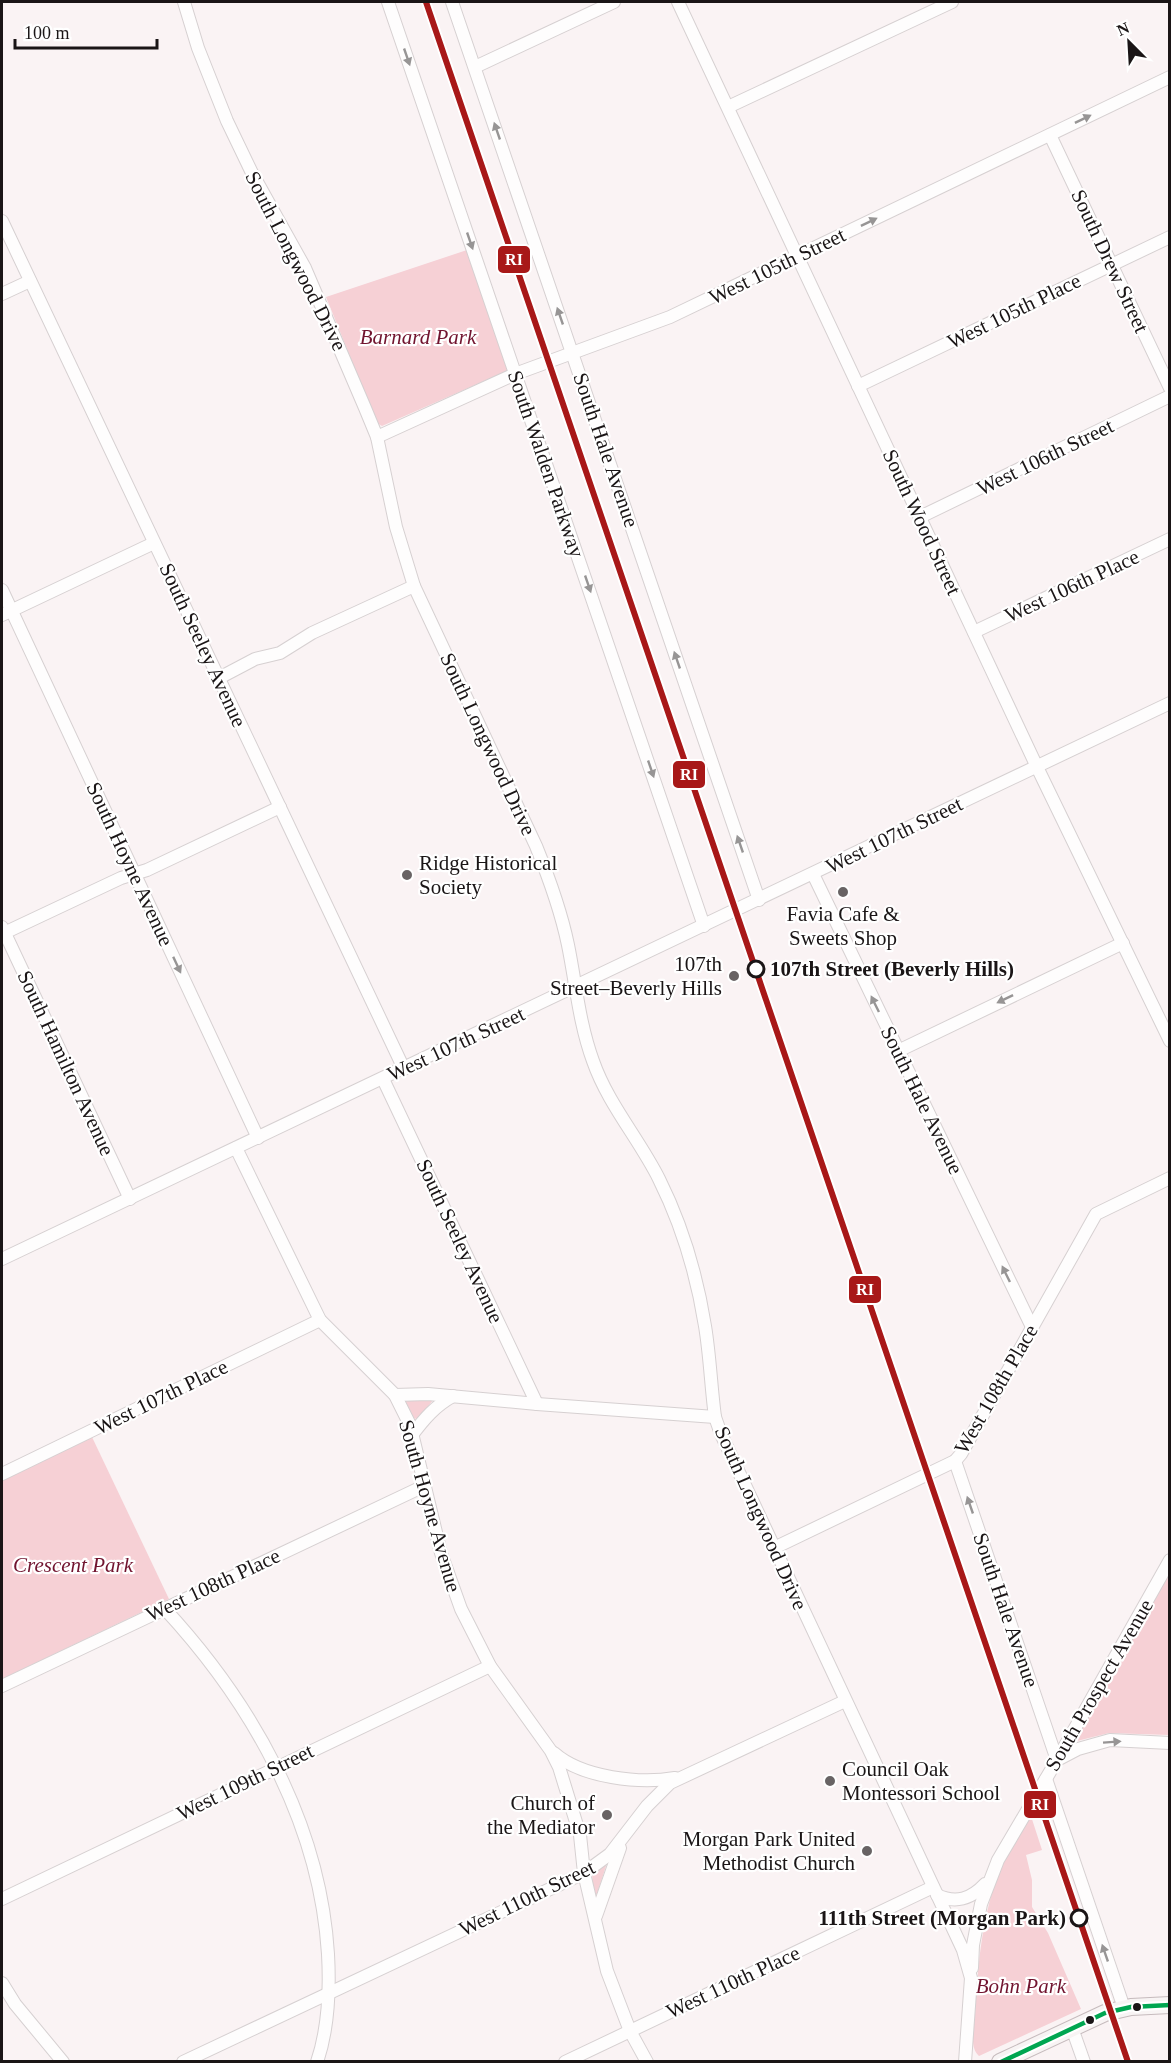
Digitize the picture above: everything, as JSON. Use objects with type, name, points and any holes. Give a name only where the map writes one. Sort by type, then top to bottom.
[{"type":"main road","points":[[1000,2061],[1106,2013],[1124,2008],[1170,2005]]},
{"type":"street","name":"South Longwood Drive","points":[[184,2],[198,48],[224,114],[252,173],[305,268],[350,369],[377,437],[396,527],[414,586],[544,867],[568,944],[585,1036],[597,1071],[614,1105],[660,1180],[684,1240],[701,1301],[715,1417],[721,1434],[963,1950],[971,1978],[965,2061]]},
{"type":"street","name":"South Walden Parkway","points":[[388,2],[704,926]]},
{"type":"street","name":"South Hale Avenue","points":[[452,2],[759,900]]},
{"type":"street","points":[[475,68],[614,2]]},
{"type":"street","name":"South Wood Street","points":[[678,2],[1037,767],[1170,1041]]},
{"type":"street","points":[[728,107],[952,2]]},
{"type":"street","name":"West 105th Street","points":[[377,437],[514,374],[670,317],[1170,77]]},
{"type":"street","name":"South Drew Street","points":[[1050,135],[1170,388]]},
{"type":"street","name":"South Seeley Avenue","points":[[2,221],[404,1069]]},
{"type":"street","name":"West 105th Place","points":[[858,386],[1170,237]]},
{"type":"street","points":[[2,294],[30,280]]},
{"type":"street","name":"West 106th Street","points":[[920,517],[1170,396]]},
{"type":"street","name":"West 106th Place","points":[[974,632],[1170,539]]},
{"type":"street","points":[[6,613],[154,543]]},
{"type":"street","points":[[219,678],[255,659],[280,653],[312,633],[414,586]]},
{"type":"street","name":"South Hoyne Avenue","points":[[2,590],[6,613],[134,874],[258,1138]]},
{"type":"street","name":"West 107th Street","points":[[2,1259],[1170,703]]},
{"type":"street","points":[[2,931],[121,878],[147,870],[280,807]]},
{"type":"street","name":"South Hale Avenue","points":[[813,874],[1032,1327]]},
{"type":"street","name":"South Hamilton Avenue","points":[[2,931],[130,1199]]},
{"type":"street","points":[[898,1051],[1123,943]]},
{"type":"street","name":"South Seeley Avenue","points":[[382,1079],[537,1404]]},
{"type":"street","name":"South Hoyne Avenue","points":[[236,1148],[320,1320],[395,1395],[410,1425],[441,1553],[460,1609],[490,1666],[551,1750],[564,1780],[580,1835],[585,1873],[608,1971],[630,2031],[647,2061]]},
{"type":"street","name":"West 108th Place","points":[[774,1548],[955,1461],[1096,1214],[1170,1178]]},
{"type":"street","name":"West 107th Place","points":[[2,1474],[320,1320]]},
{"type":"street","points":[[395,1395],[428,1394],[715,1417]]},
{"type":"street","points":[[412,1435],[426,1416],[453,1396]]},
{"type":"street","name":"South Hale Avenue","points":[[955,1461],[1057,1760]]},
{"type":"street","name":"West 108th Place","points":[[2,1686],[424,1486]]},
{"type":"street","name":"South Prospect Avenue","points":[[971,1978],[973,1945],[988,1881],[1012,1832],[1046,1779],[1170,1560]]},
{"type":"street","points":[[164,1608],[204,1652],[251,1721],[276,1767],[300,1821],[315,1868],[327,1937],[330,1992],[326,2027],[317,2061]]},
{"type":"street","name":"West 109th Street","points":[[2,1899],[490,1666]]},
{"type":"street","name":"West 110th Street","points":[[183,2061],[585,1873],[600,1863],[624,1839],[654,1798],[669,1784],[845,1701]]},
{"type":"street","points":[[1057,1760],[1078,1749],[1110,1740],[1170,1743]]},
{"type":"street","points":[[551,1750],[571,1765],[599,1774],[652,1780],[679,1778]]},
{"type":"street","points":[[1046,1779],[1124,2008]]},
{"type":"street","points":[[595,1919],[606,1883],[624,1839]]},
{"type":"street","points":[[935,1891],[955,1900],[966,1899],[976,1894],[988,1881]]},
{"type":"street","name":"West 110th Place","points":[[566,2061],[935,1891]]},
{"type":"street","points":[[2,1983],[15,2004],[63,2061]]},
{"type":"street","points":[[1072,2028],[1084,2061]]},
{"type":"green space","name":"Barnard Park","points":[[467,250],[509,370],[382,426],[377,423],[326,297]]},
{"type":"green space","points":[[405,1398],[433,1400],[418,1419],[410,1418],[402,1405]]},
{"type":"green space","name":"Crescent Park","points":[[92,1437],[169,1599],[2,1679],[2,1481]]},
{"type":"green space","points":[[1169,1573],[1169,1735],[1109,1733],[1077,1741],[1075,1739]]},
{"type":"green space","name":"Bohn Park","points":[[1030,1813],[1042,1850],[1026,1855],[1032,1880],[1032,1907],[1048,1933],[1081,2009],[979,2056],[974,2048],[973,2032],[983,1931],[1000,1869],[1011,1844]]},
{"type":"green space","points":[[606,1866],[597,1894],[594,1894],[592,1875]]},
{"type":"transit line","name":"RI","points":[[426,2],[1128,2062]]},
{"type":"transit line","points":[[1001,2062],[1105,2013],[1131,2007],[1170,2005]]},
{"type":"place","name":"Ridge Historical Society","points":[[407,875]]},
{"type":"place","name":"Favia Cafe & Sweets Shop","points":[[843,892]]},
{"type":"place","name":"107th Street (Beverly Hills)","points":[[756,969]]},
{"type":"place","name":"107th Street–Beverly Hills","points":[[734,976]]},
{"type":"place","name":"Council Oak Montessori School","points":[[830,1781]]},
{"type":"place","name":"Church of the Mediator","points":[[607,1815]]},
{"type":"place","name":"Morgan Park United Methodist Church","points":[[867,1851]]},
{"type":"place","name":"111th Street (Morgan Park)","points":[[1079,1918]]}]
